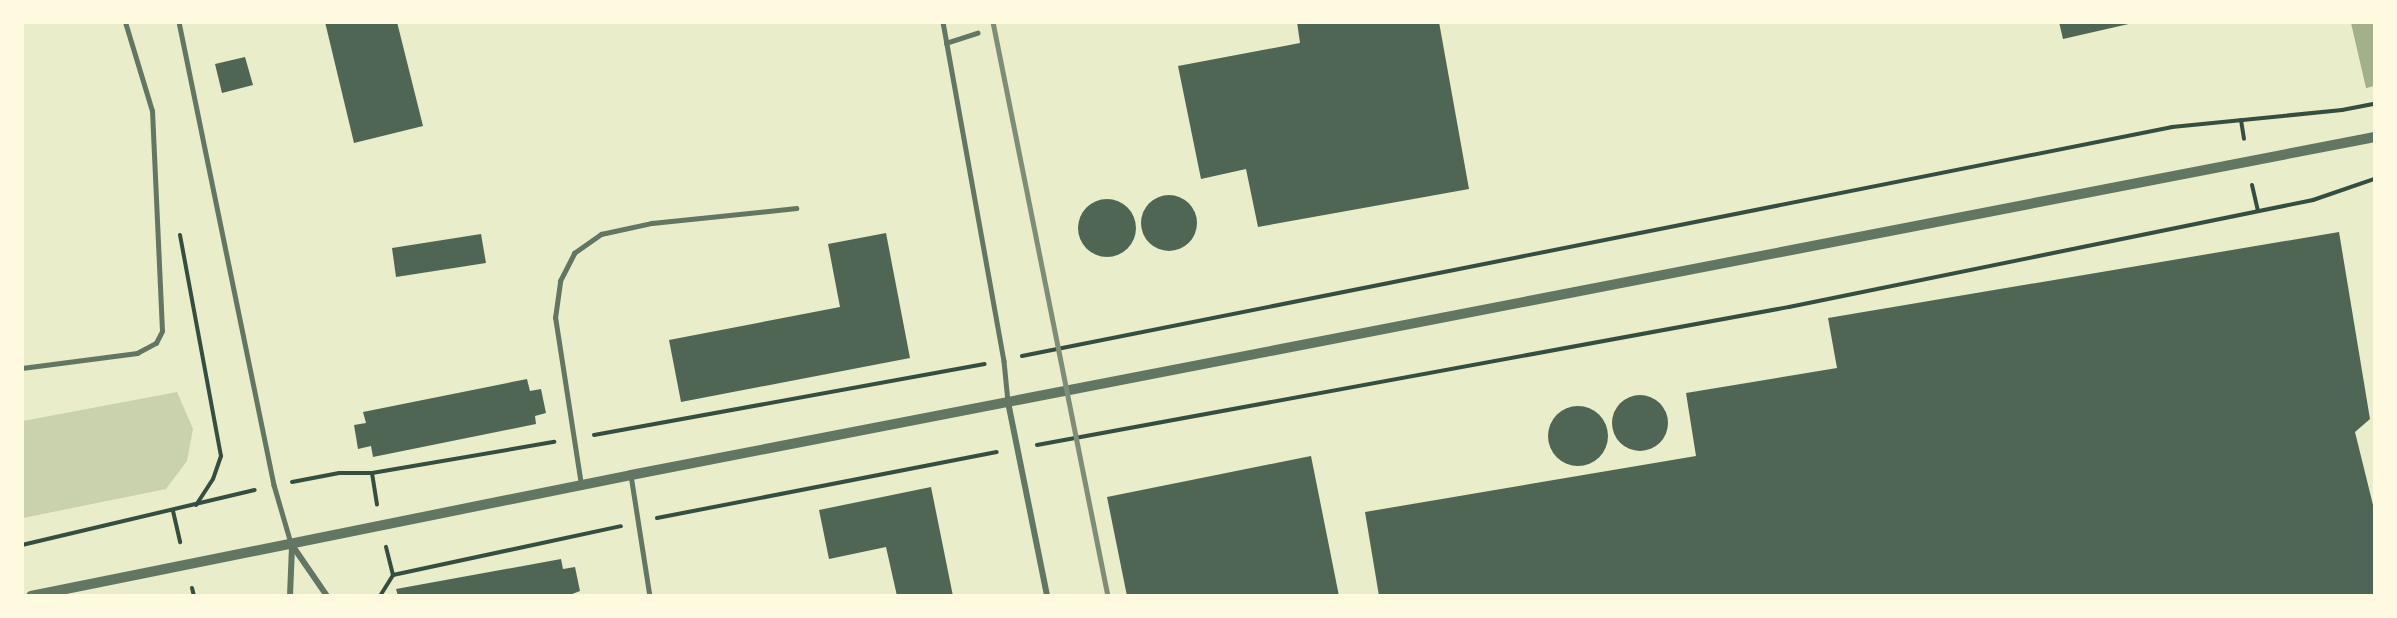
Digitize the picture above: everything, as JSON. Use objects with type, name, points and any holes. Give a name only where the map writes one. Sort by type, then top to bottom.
[{"type":"street","points":[[31,596],[631,475],[2374,137]]},
{"type":"street","points":[[1008,402],[1047,596]]},
{"type":"street","points":[[290,596],[292,545]]},
{"type":"street","points":[[292,545],[327,596]]},
{"type":"lane","points":[[22,368],[137,353],[156,343],[162,331],[152,111],[125,22]]},
{"type":"lane","points":[[179,22],[274,485],[292,545]]},
{"type":"lane","points":[[943,22],[1004,361],[1008,402]]},
{"type":"lane","points":[[946,43],[977,33]]},
{"type":"lane","points":[[581,485],[555,318],[560,281],[574,254],[601,234],[652,223],[796,208]]},
{"type":"lane","points":[[631,475],[650,596]]},
{"type":"path","points":[[22,544],[274,485],[573,439],[1004,361],[2172,127],[2342,111],[2374,104]]},
{"type":"path","points":[[393,575],[640,522],[1017,448],[1788,307],[2313,200],[2356,182],[2374,179]]},
{"type":"path","points":[[179,227],[221,456],[213,479],[196,505]]},
{"type":"shaded area","points":[[2351,23],[2374,23],[2374,131],[2366,88]]},
{"type":"shaded area","points":[[177,392],[193,429],[187,461],[166,489],[23,518],[23,421]]},
{"type":"pier","points":[[2374,86],[2374,134],[2363,89]]},
{"type":"building","points":[[325,22],[397,22],[423,126],[354,143]]},
{"type":"building","points":[[1297,22],[1439,22],[1469,189],[1258,227],[1246,169],[1201,179],[1178,66],[1300,43]]},
{"type":"building","points":[[2059,22],[2133,22],[2133,23],[2063,39]]},
{"type":"building","points":[[245,57],[253,85],[222,93],[215,64]]},
{"type":"building","points":[[1169,195],[1180,197],[1189,203],[1195,212],[1197,223],[1195,234],[1189,243],[1180,249],[1169,251],[1158,249],[1149,243],[1143,234],[1141,223],[1143,212],[1149,203],[1158,197]]},
{"type":"building","points":[[1107,199],[1118,201],[1131,212],[1136,228],[1134,239],[1123,252],[1107,257],[1096,255],[1083,244],[1078,228],[1080,217],[1091,204]]},
{"type":"building","points":[[2339,232],[2370,419],[2355,432],[2374,509],[2374,596],[1379,596],[1365,512],[1696,456],[1686,393],[1837,368],[1828,318]]},
{"type":"building","points":[[886,233],[910,358],[681,402],[669,340],[840,307],[828,244]]},
{"type":"building","points":[[481,234],[486,263],[396,277],[392,248]]},
{"type":"building","points":[[527,379],[530,391],[541,389],[546,413],[535,416],[536,424],[373,457],[371,446],[358,449],[354,425],[366,423],[363,412]]},
{"type":"building","points":[[1640,395],[1651,397],[1660,403],[1666,412],[1668,423],[1666,434],[1660,443],[1651,449],[1640,451],[1629,449],[1620,443],[1614,434],[1612,423],[1614,412],[1620,403],[1629,397]]},
{"type":"building","points":[[1578,406],[1595,411],[1603,419],[1608,436],[1603,453],[1595,461],[1578,466],[1561,461],[1553,453],[1548,436],[1553,419],[1561,411]]},
{"type":"building","points":[[1311,456],[1339,596],[1127,596],[1107,497]]},
{"type":"building","points":[[931,487],[953,596],[897,596],[886,547],[829,559],[819,510]]},
{"type":"building","points":[[561,559],[563,569],[575,567],[580,591],[567,596],[398,596],[396,589]]},
{"type":"railway","points":[[993,22],[1108,596]]}]
